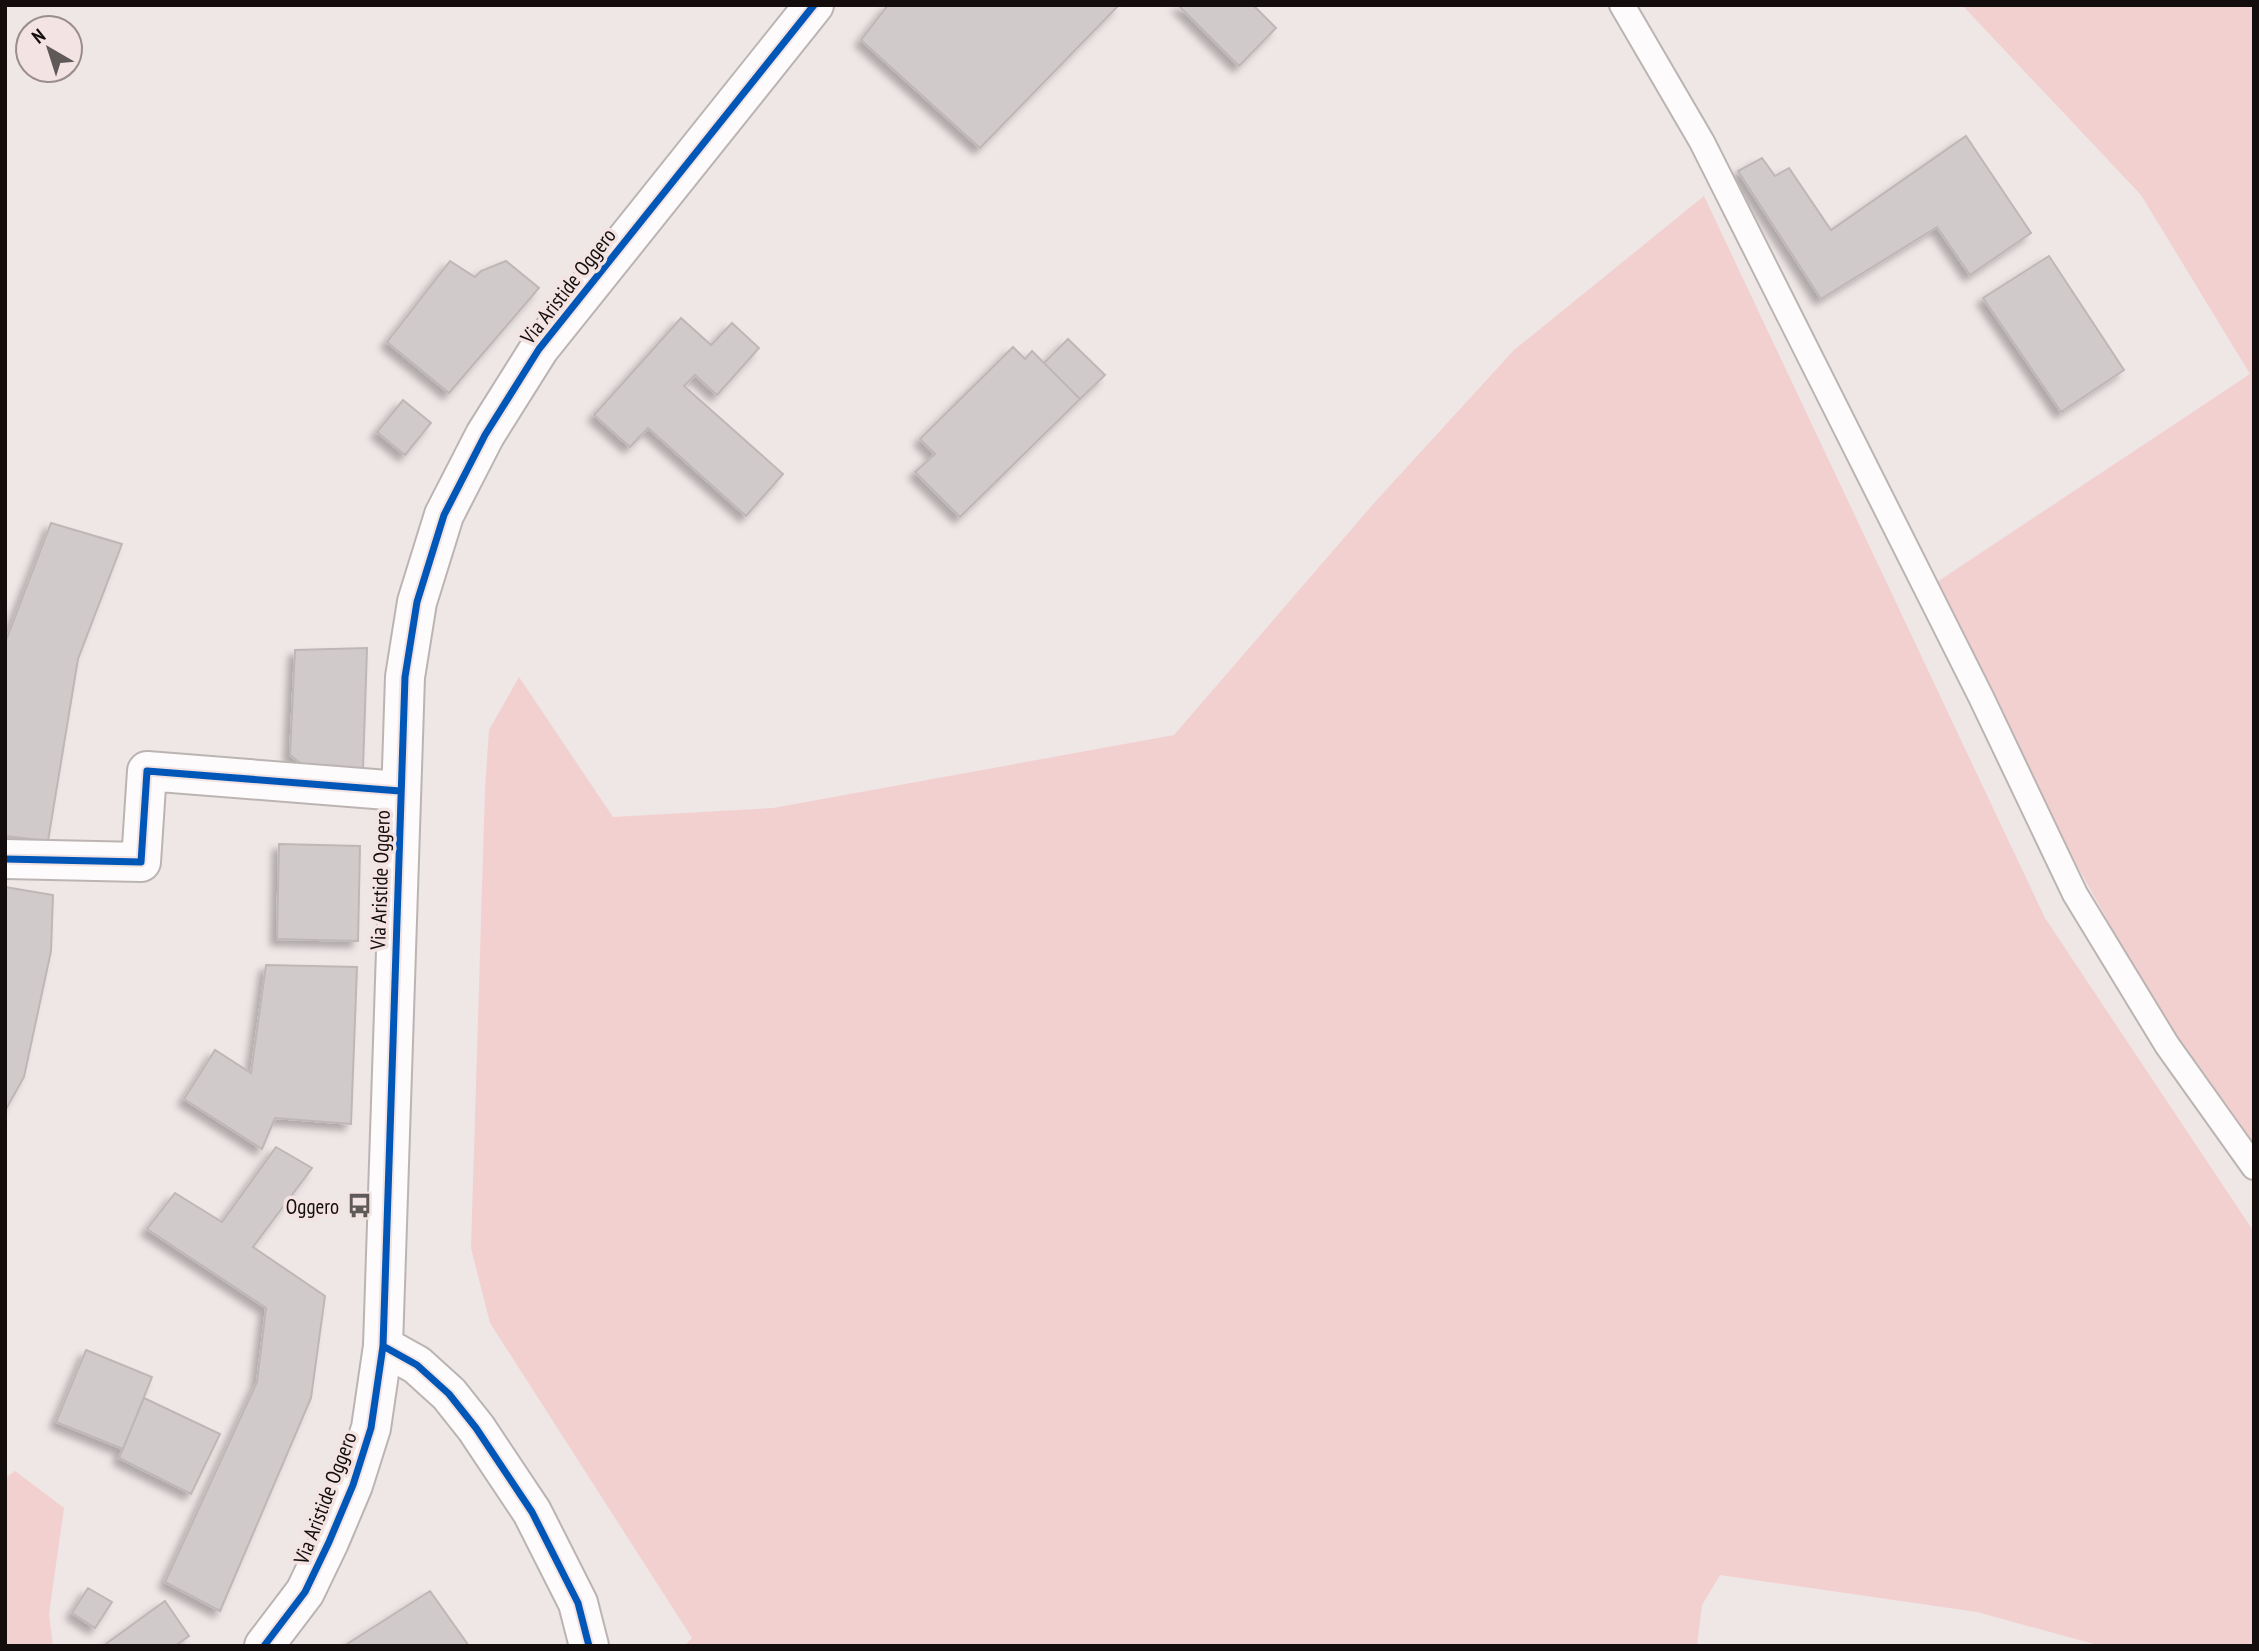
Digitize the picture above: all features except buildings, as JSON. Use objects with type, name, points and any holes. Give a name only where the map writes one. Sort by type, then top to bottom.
[{"type":"main road","name":"Via Aristide Oggero","points":[[264,1646],[305,1592],[348,1496],[371,1428],[383,1346],[405,677],[417,602],[444,515],[485,435],[539,349],[814,5]]},
{"type":"main road","points":[[5,859],[141,862],[147,771],[400,791]]},
{"type":"main road","points":[[383,1346],[417,1365],[449,1394],[475,1428],[531,1512],[578,1603],[589,1646]]},
{"type":"lane","points":[[1622,5],[1702,142],[1981,697],[2075,894],[2167,1045],[2254,1167]]},
{"type":"shaded area","points":[[1962,5],[2254,5],[2254,1146],[2160,1014],[2051,819],[1937,582],[2250,374],[2141,195]]},
{"type":"shaded area","points":[[1704,196],[2045,918],[2254,1232],[2254,1646],[2101,1646],[1977,1612],[1720,1575],[1702,1605],[1697,1646],[684,1646],[692,1638],[490,1323],[471,1248],[489,730],[519,677],[613,817],[773,808],[1174,735],[1375,502],[1514,350]]},
{"type":"shaded area","points":[[15,1471],[64,1508],[49,1614],[53,1646],[5,1646],[5,1478]]},
{"type":"cycle path","points":[[264,1646],[305,1592],[353,1485],[371,1428],[383,1346],[405,677],[417,602],[444,515],[485,435],[539,349],[814,5]]},
{"type":"cycle path","points":[[5,859],[141,862],[147,771],[400,791]]},
{"type":"cycle path","points":[[383,1346],[417,1365],[449,1394],[476,1428],[532,1512],[578,1603],[589,1646]]},
{"type":"place","name":"Oggero","points":[[359,1206]]}]
